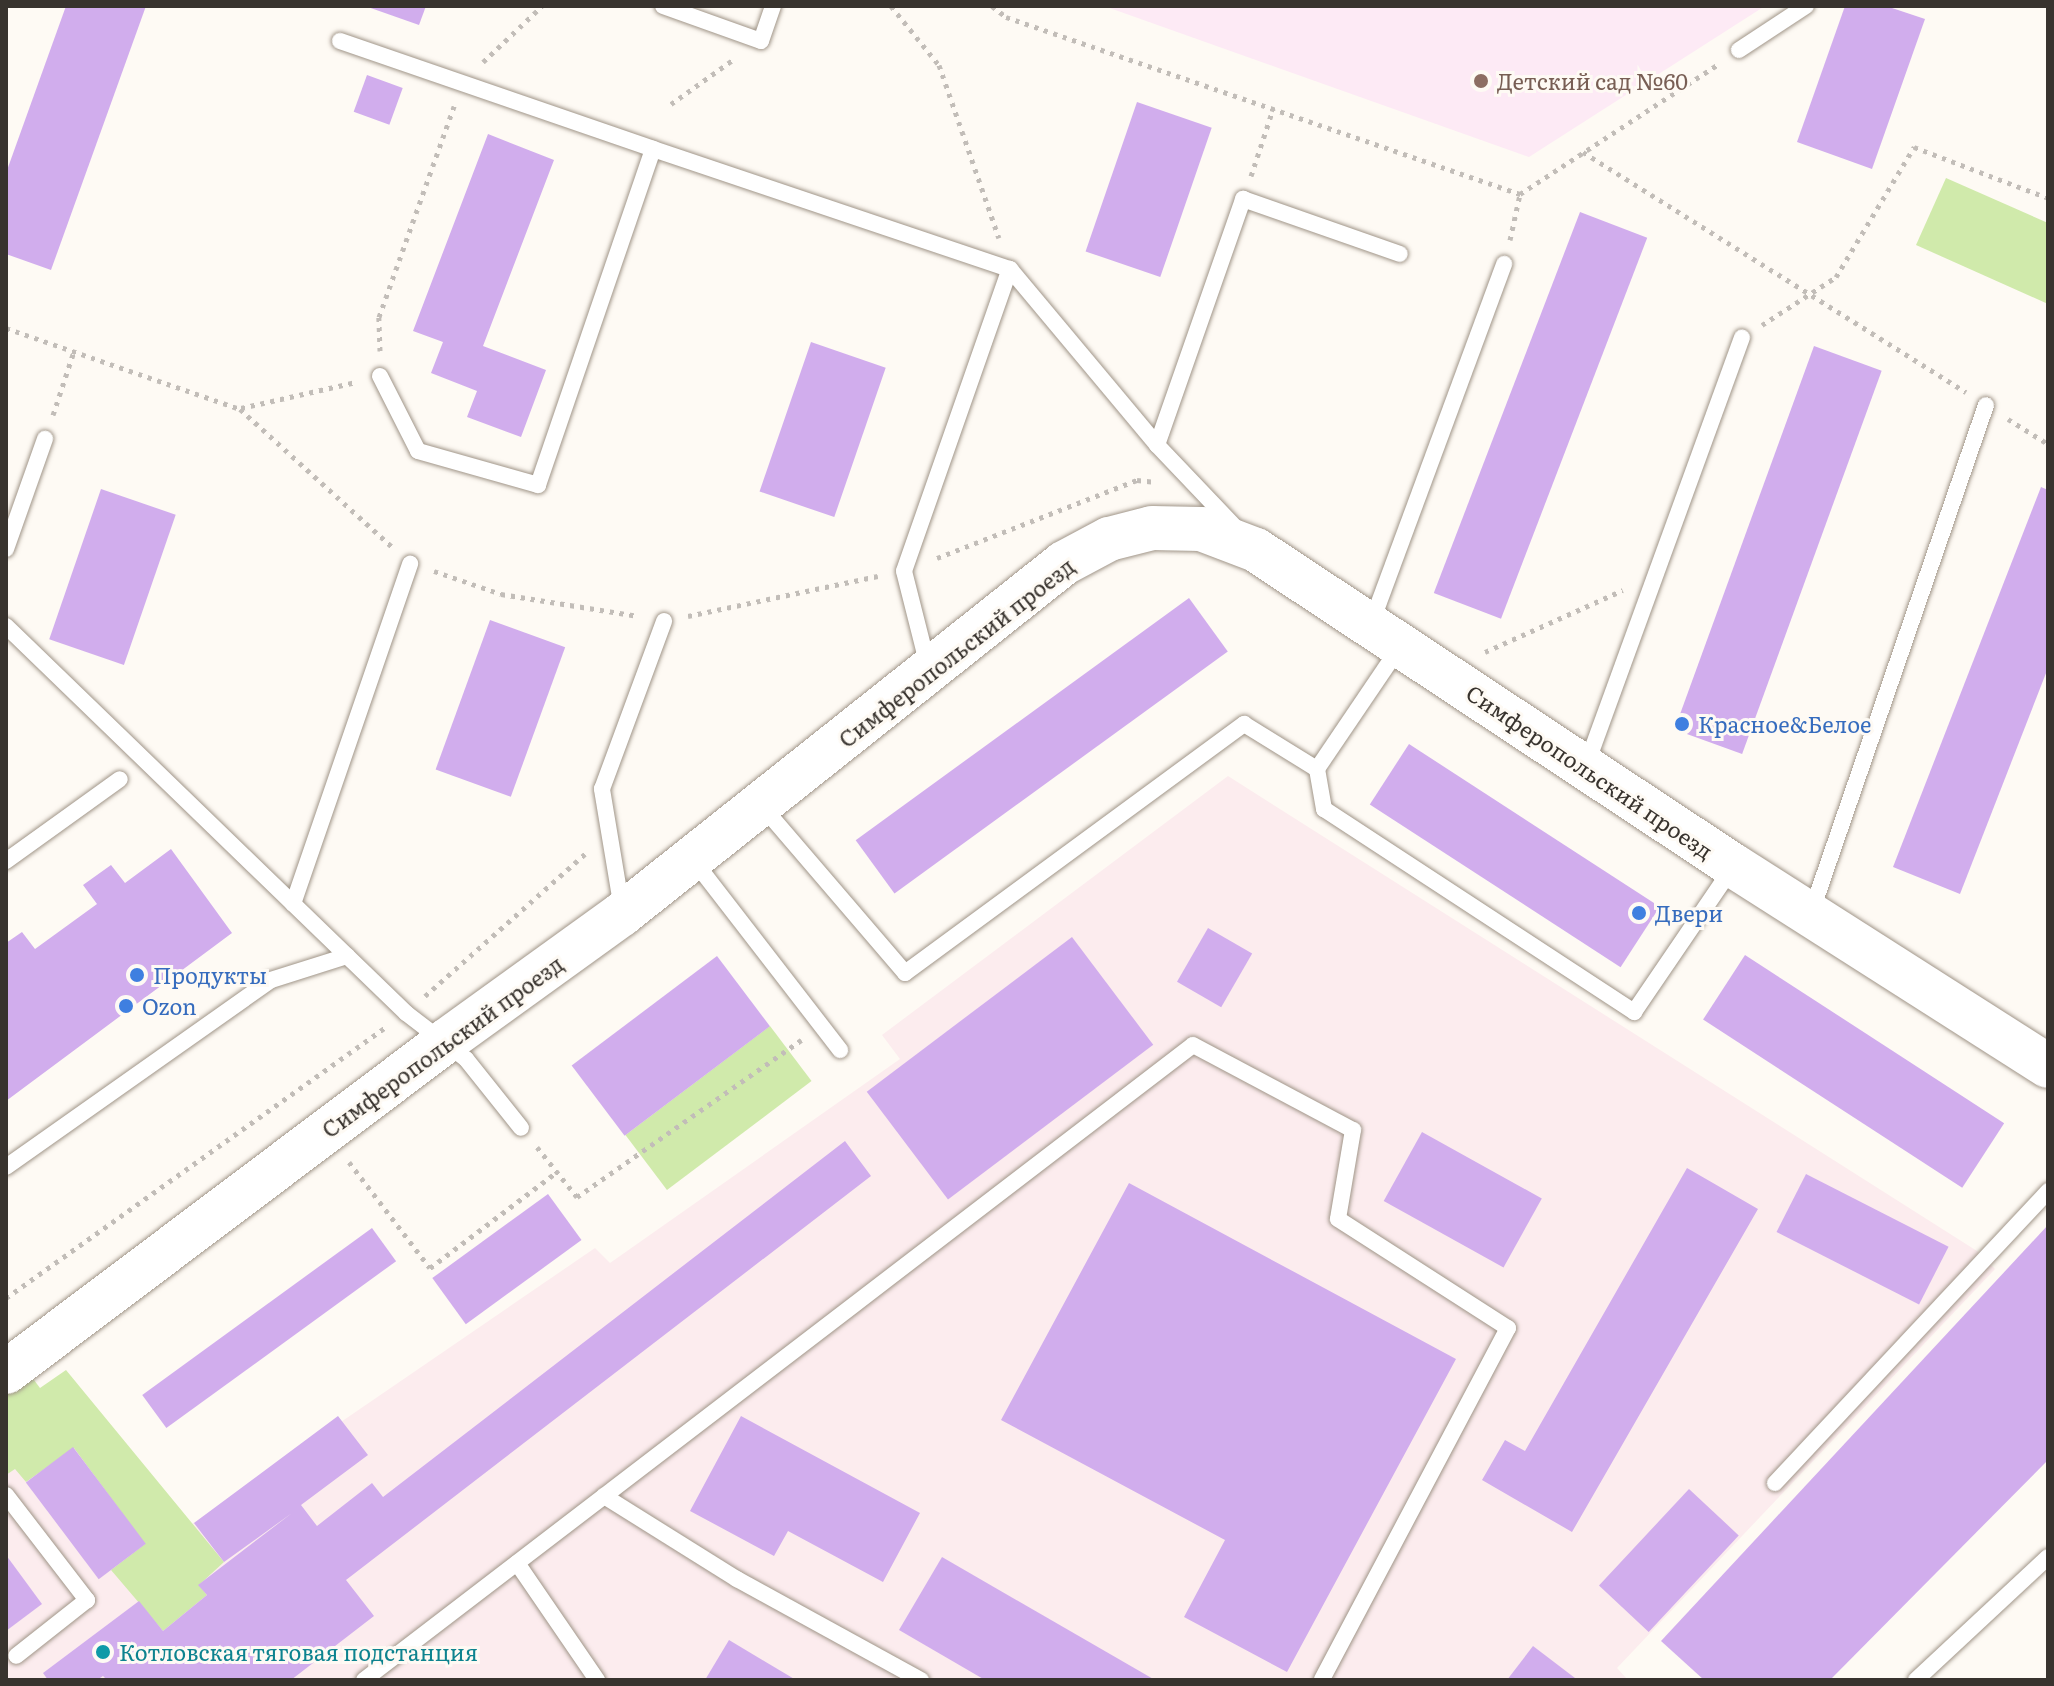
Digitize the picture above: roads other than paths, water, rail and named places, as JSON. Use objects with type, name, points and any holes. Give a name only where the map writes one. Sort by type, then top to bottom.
[{"type":"street","name":"Симферопольский проезд","points":[[6,1372],[446,1041],[622,914],[762,806],[1064,563],[1109,539],[1152,528],[1201,529],[1256,550],[1734,866],[2048,1066]]},
{"type":"lane","points":[[663,6],[761,41],[773,6]]},
{"type":"lane","points":[[1739,50],[1806,6]]},
{"type":"lane","points":[[340,41],[1010,269],[1157,445],[1256,550]]},
{"type":"lane","points":[[380,376],[418,451],[538,485],[653,149]]},
{"type":"lane","points":[[1157,445],[1243,199],[1400,254]]},
{"type":"lane","points":[[1504,264],[1386,636],[1317,769],[1324,809],[1634,1012],[1734,866]]},
{"type":"lane","points":[[930,672],[904,571],[1010,269]]},
{"type":"lane","points":[[1585,767],[1742,338]]},
{"type":"lane","points":[[1810,914],[1986,405]]},
{"type":"lane","points":[[6,549],[45,439]]},
{"type":"lane","points":[[293,904],[410,564]]},
{"type":"lane","points":[[622,914],[602,789],[664,621]]},
{"type":"lane","points":[[6,626],[406,1013],[466,1059],[521,1128]]},
{"type":"lane","points":[[762,806],[905,973],[1244,724],[1317,769]]},
{"type":"lane","points":[[6,861],[120,779]]},
{"type":"lane","points":[[693,859],[840,1050]]},
{"type":"lane","points":[[6,1167],[271,980],[347,956]]},
{"type":"lane","points":[[364,1680],[1193,1045],[1353,1130],[1338,1219],[1508,1328],[1322,1680]]},
{"type":"lane","points":[[1775,1483],[2048,1191]]},
{"type":"lane","points":[[6,1495],[87,1600],[16,1656]]},
{"type":"lane","points":[[604,1496],[737,1579],[921,1680]]},
{"type":"lane","points":[[1916,1680],[2048,1557]]},
{"type":"lane","points":[[517,1563],[597,1680]]},
{"type":"place","name":"Детский сад №60","points":[[1481,81]]},
{"type":"place","name":"Красное&Белое","points":[[1682,724]]},
{"type":"place","name":"Двери","points":[[1639,913]]},
{"type":"place","name":"Продукты","points":[[137,975]]},
{"type":"place","name":"Ozon","points":[[126,1006]]},
{"type":"place","name":"Котловская тяговая подстанция","points":[[103,1652]]}]
